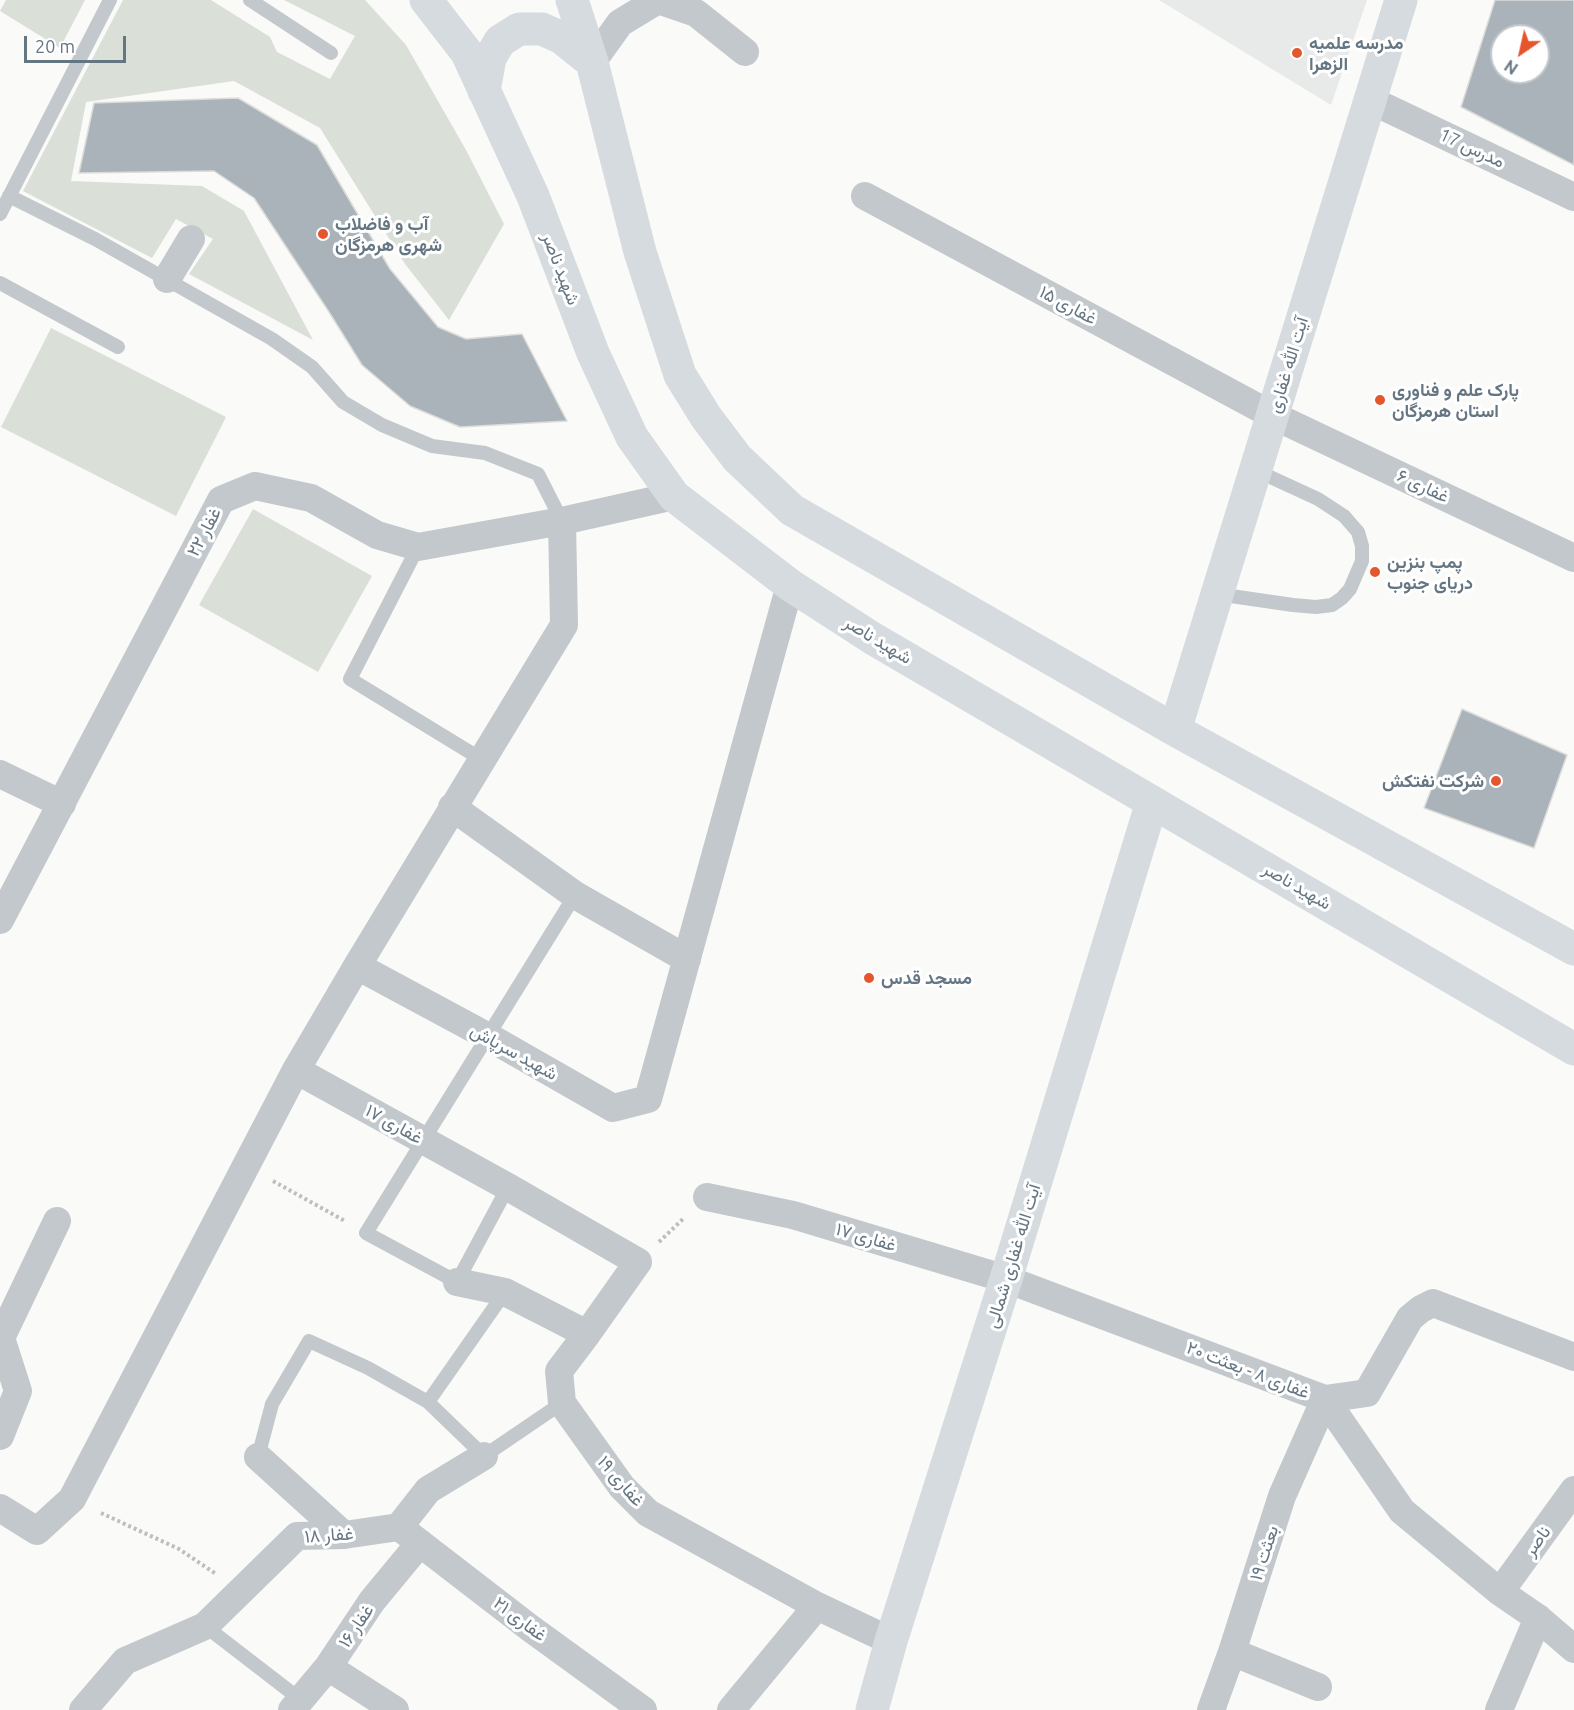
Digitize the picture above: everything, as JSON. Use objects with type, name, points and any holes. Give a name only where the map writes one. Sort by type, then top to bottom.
[{"type":"main road","name":"شهید ناصر","points":[[426,0],[467,53],[533,196],[593,353],[632,437],[674,496],[789,585],[872,638],[1574,1049]]},
{"type":"main road","points":[[572,0],[592,62],[640,252],[680,375],[705,417],[737,458],[792,510],[1175,730],[1574,949]]},
{"type":"main road","name":"آیت الله غفاری","points":[[1175,730],[1401,0]]},
{"type":"main road","points":[[484,91],[490,58],[500,41],[519,29],[542,29],[562,38],[592,62]]},
{"type":"main road","name":"آیت الله غفاری شمالی","points":[[872,1710],[891,1641],[1006,1279],[1152,802]]},
{"type":"street","points":[[592,62],[620,23],[658,0],[696,13],[745,52]]},
{"type":"street","name":"مدرس 17","points":[[1370,100],[1574,196]]},
{"type":"street","name":"غفاری ۱۵","points":[[865,195],[1272,415]]},
{"type":"street","points":[[166,279],[191,239]]},
{"type":"street","name":"غفاری ۶","points":[[1272,415],[1574,558]]},
{"type":"street","name":"غفار ۲۲","points":[[0,920],[221,500],[255,486],[311,498],[377,535],[418,547],[562,521],[674,496]]},
{"type":"street","points":[[0,1508],[37,1531],[72,1499],[296,1070],[452,807],[564,625],[562,521]]},
{"type":"street","name":"شهید سرپاش","points":[[357,966],[487,1036],[613,1108],[648,1100],[789,585]]},
{"type":"street","points":[[0,774],[62,804]]},
{"type":"street","points":[[452,807],[575,895],[687,958]]},
{"type":"street","name":"غفاری ۱۷","points":[[296,1070],[638,1262]]},
{"type":"street","name":"غفاری ۱۷","points":[[707,1197],[793,1215],[1006,1279]]},
{"type":"street","points":[[0,1436],[18,1391],[1,1338],[57,1221]]},
{"type":"street","name":"غفاری ۱۹","points":[[638,1262],[559,1371],[562,1403],[621,1487],[648,1513],[817,1606],[891,1641]]},
{"type":"street","name":"غفاری ۸ - بعثت ۲۰","points":[[1006,1279],[1325,1400],[1402,1511],[1500,1592],[1538,1618],[1574,1648]]},
{"type":"street","points":[[457,1282],[505,1292],[587,1334]]},
{"type":"street","points":[[1325,1400],[1367,1393],[1410,1318],[1433,1303],[1574,1357]]},
{"type":"street","name":"بعثت ۱۹","points":[[1210,1710],[1232,1652],[1282,1496],[1325,1400]]},
{"type":"street","points":[[258,1456],[344,1535]]},
{"type":"street","points":[[409,1535],[428,1490],[484,1456]]},
{"type":"street","name":"ناصر","points":[[1500,1592],[1574,1490]]},
{"type":"street","name":"غفار ۱۸","points":[[82,1710],[125,1660],[205,1626],[297,1536],[409,1535]]},
{"type":"street","name":"غفار ۱۶","points":[[297,1705],[328,1667],[372,1601],[409,1535]]},
{"type":"street","name":"غفاری ۲۱","points":[[409,1535],[530,1628],[643,1710]]},
{"type":"street","points":[[731,1710],[817,1606]]},
{"type":"street","points":[[1500,1710],[1538,1618]]},
{"type":"street","points":[[1232,1652],[1318,1687]]},
{"type":"street","points":[[328,1667],[395,1710]]},
{"type":"lane","points":[[0,214],[110,0]]},
{"type":"lane","points":[[250,0],[331,53]]},
{"type":"lane","points":[[9,196],[95,238],[272,339],[312,367],[342,402],[382,425],[432,446],[485,453],[538,474],[562,521]]},
{"type":"lane","points":[[0,283],[118,347]]},
{"type":"lane","points":[[1217,594],[1293,605],[1316,607],[1332,605],[1350,589],[1362,561],[1362,546],[1358,532],[1344,516],[1307,494],[1255,470]]},
{"type":"lane","points":[[418,547],[350,679],[481,759]]},
{"type":"lane","points":[[508,1187],[457,1282],[366,1233],[575,895]]},
{"type":"lane","points":[[428,1402],[505,1292]]},
{"type":"lane","points":[[258,1456],[272,1404],[309,1341],[368,1368],[428,1402],[484,1456],[562,1403]]},
{"type":"lane","points":[[205,1626],[297,1705]]},
{"type":"path","points":[[246,1166],[366,1233]]},
{"type":"path","points":[[638,1262],[707,1197]]},
{"type":"path","points":[[72,1499],[179,1550],[242,1590]]},
{"type":"shaded area","points":[[6,0],[85,0],[60,48],[0,11]]},
{"type":"shaded area","points":[[123,0],[211,0],[270,37],[277,52],[330,79],[355,36],[284,0],[365,0],[406,45],[466,150],[504,224],[449,320],[405,264],[320,128],[234,81],[86,102],[71,181],[202,186],[244,211],[313,340],[189,274],[213,239],[176,219],[152,258],[23,191]]},
{"type":"shaded area","name":"مدرسه علمیه الزهرا","points":[[1159,0],[1367,0],[1331,105]]},
{"type":"shaded area","points":[[51,328],[226,417],[176,516],[1,427]]},
{"type":"shaded area","points":[[253,509],[372,576],[318,672],[199,605]]},
{"type":"building","points":[[1495,0],[1574,0],[1574,165],[1461,107]]},
{"type":"building","name":"آب و فاضلاب شهری هرمزگان","points":[[238,98],[317,145],[390,269],[438,327],[466,339],[522,334],[567,421],[460,427],[410,406],[362,365],[254,198],[214,171],[79,173],[94,103]]},
{"type":"building","name":"شرکت نفتکش","points":[[1462,709],[1567,755],[1534,848],[1424,808]]},
{"type":"place","name":"مدرسه علمیه الزهرا","points":[[1297,53]]},
{"type":"place","name":"آب و فاضلاب شهری هرمزگان","points":[[323,234]]},
{"type":"place","name":"پارک علم و فناوری استان هرمزگان","points":[[1380,400]]},
{"type":"place","name":"پمپ بنزین دریای جنوب","points":[[1375,572]]},
{"type":"place","name":"شرکت نفتکش","points":[[1496,781]]},
{"type":"place","name":"مسجد قدس","points":[[869,978]]}]
